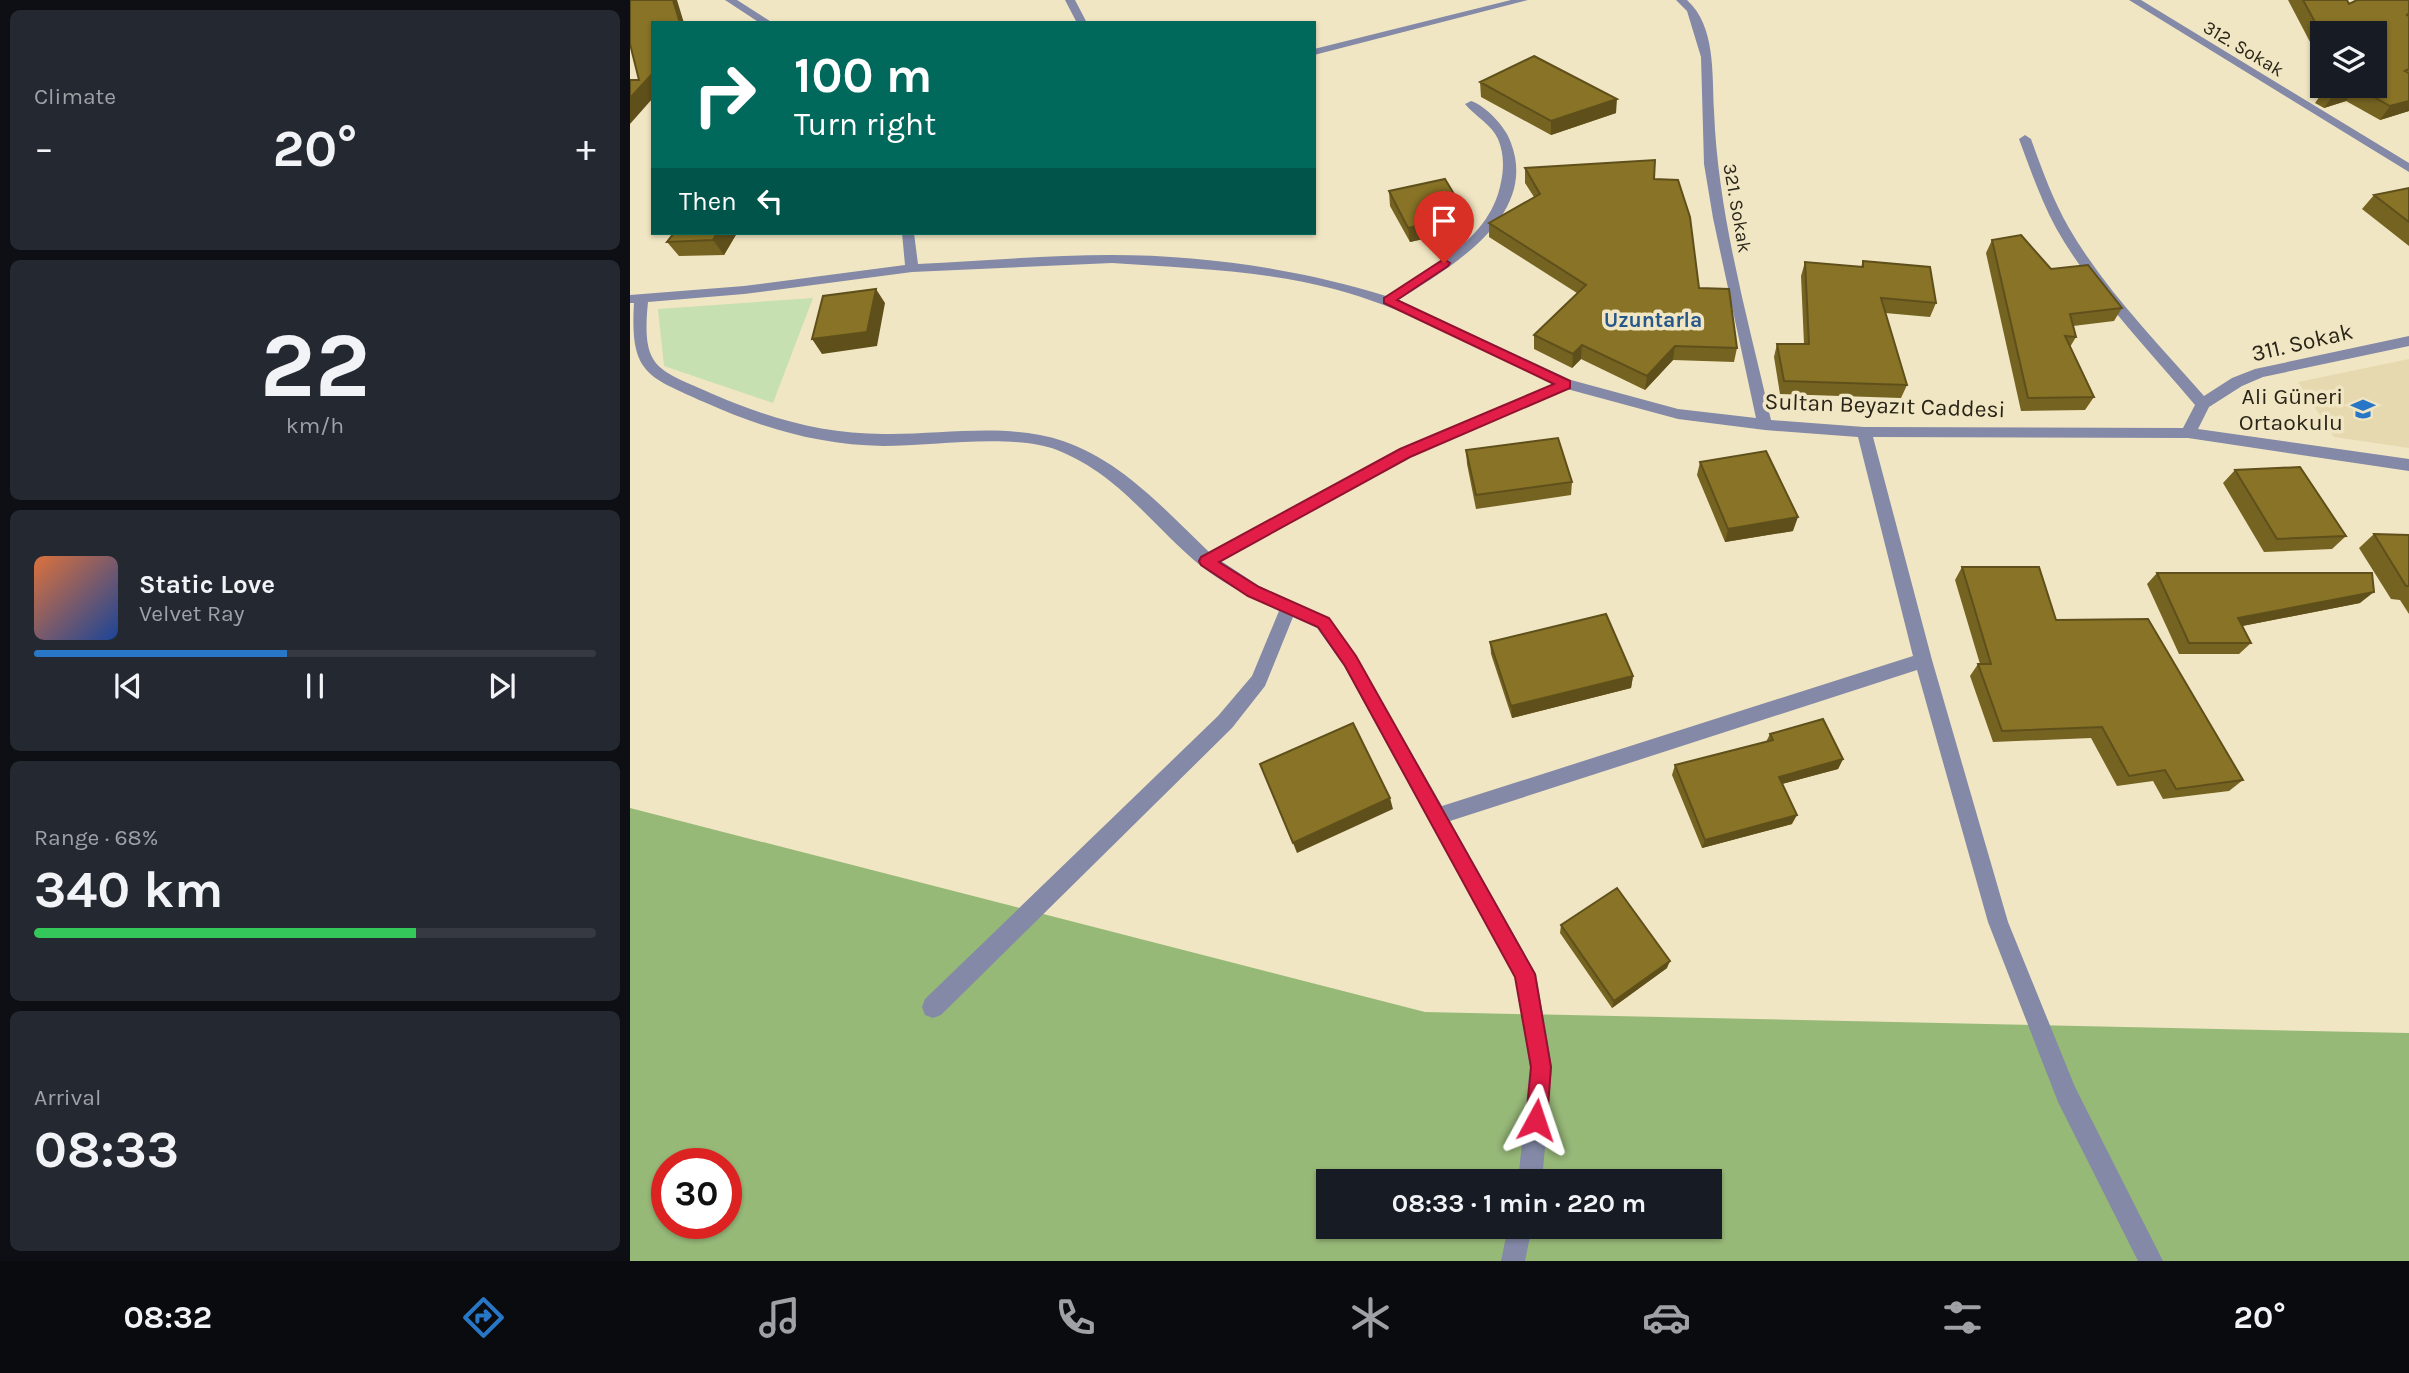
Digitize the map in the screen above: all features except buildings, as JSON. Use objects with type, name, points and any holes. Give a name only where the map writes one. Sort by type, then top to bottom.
[{"type":"street","points":[[730,0],[765,21]]},
{"type":"street","points":[[1070,0],[1081,21]]},
{"type":"street","points":[[1316,52],[1523,0]]},
{"type":"street","name":"321. Sokak","points":[[1681,0],[1692,10],[1706,57],[1710,164],[1718,218],[1765,425]]},
{"type":"street","name":"312. Sokak","points":[[2134,0],[2409,168]]},
{"type":"street","points":[[1388,300],[1463,250],[1496,219],[1503,206],[1509,182],[1507,146],[1501,133],[1471,104]]},
{"type":"street","points":[[2025,139],[2048,199],[2068,234],[2106,290],[2203,404]]},
{"type":"street","points":[[908,235],[912,268]]},
{"type":"street","name":"Sultan Beyazıt Caddesi","points":[[635,299],[744,290],[912,268],[1112,260],[1163,261],[1283,274],[1333,284],[1388,300],[1566,384],[1678,414],[1765,425],[1864,432],[2188,433],[2409,465]]},
{"type":"street","points":[[635,299],[639,354],[651,372],[765,423],[808,435],[910,439],[1015,437],[1055,444],[1083,454],[1122,480],[1207,561],[1253,591],[1323,623],[1350,661],[1525,974],[1541,1067],[1531,1169]]},
{"type":"street","name":"311. Sokak","points":[[2188,433],[2203,404],[2237,382],[2260,373],[2409,341]]},
{"type":"street","points":[[1207,561],[1405,453],[1566,384]]},
{"type":"street","points":[[1864,432],[1923,660],[1998,922],[2066,1094],[2151,1261]]},
{"type":"street","points":[[933,1007],[1225,722],[1259,681],[1289,607]]},
{"type":"street","points":[[1436,817],[1923,660]]},
{"type":"street","points":[[1513,1261],[1518,1239]]},
{"type":"shaded area","name":"Ali Güneri Ortaokulu","points":[[2409,359],[2409,448],[2334,437],[2298,382]]},
{"type":"green space","points":[[813,298],[773,403],[664,366],[658,309]]},
{"type":"green space","points":[[630,808],[1425,1012],[2409,1033],[2409,1261],[630,1261]]},
{"type":"place","name":"Ali Güneri Ortaokulu","points":[[2363,409]]},
{"type":"district","name":"Uzuntarla","points":[[1653,320]]},
{"type":"route","points":[[1444,263],[1388,300],[1566,384],[1405,453],[1207,561],[1253,591],[1323,623],[1350,661],[1525,974],[1541,1067],[1536,1120]]}]
